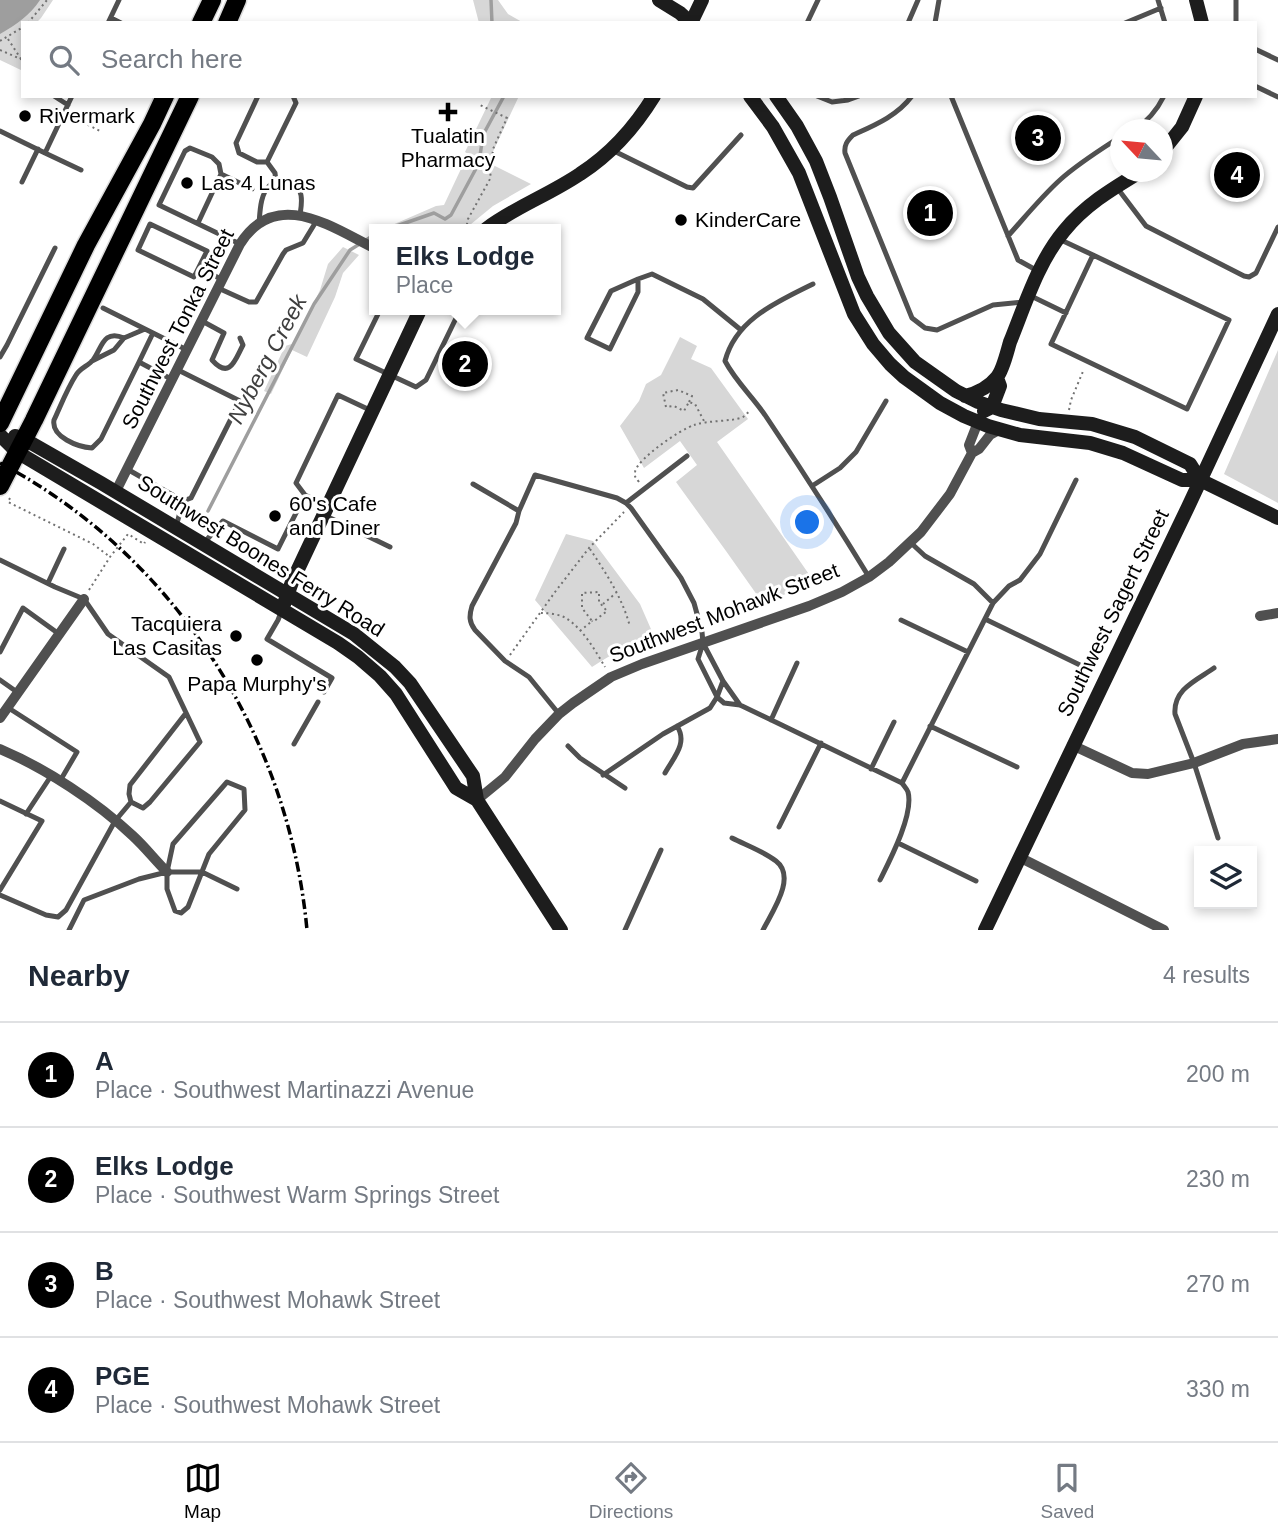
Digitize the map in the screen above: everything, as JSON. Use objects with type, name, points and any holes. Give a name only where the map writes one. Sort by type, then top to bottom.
[{"type":"highway","points":[[202,21],[212,0]]},
{"type":"highway","points":[[228,21],[237,0]]},
{"type":"highway","points":[[0,423],[85,247],[164,98]]},
{"type":"highway","points":[[6,490],[20,445],[189,98]]},
{"type":"street","points":[[659,0],[689,21]]},
{"type":"street","points":[[692,21],[702,0]]},
{"type":"street","points":[[1196,0],[1201,21]]},
{"type":"street","points":[[494,224],[580,174],[611,150],[637,122],[653,98]]},
{"type":"street","points":[[751,98],[773,127],[799,173],[849,302],[867,334],[882,355],[927,394],[947,407],[999,430],[1090,443],[1123,453],[1182,480],[1200,480],[1278,518]]},
{"type":"street","points":[[777,98],[816,161],[858,277],[877,314],[889,333],[915,362],[965,396],[992,407],[1025,417],[1092,424],[1135,437],[1190,464],[1200,480]]},
{"type":"street","points":[[1173,139],[1182,127],[1195,98]]},
{"type":"street","points":[[965,396],[979,392],[996,378],[1039,271],[1058,238],[1080,213],[1124,182]]},
{"type":"street","name":"Southwest Tonka Street","points":[[116,492],[240,244],[248,233],[259,224],[278,216],[300,215],[317,220],[369,246]]},
{"type":"street","name":"Southwest Sagert Street","points":[[985,930],[1278,314]]},
{"type":"street","points":[[282,610],[418,315]]},
{"type":"street","points":[[947,407],[962,406],[985,411],[992,407],[1000,386],[996,378]]},
{"type":"street","name":"Southwest Mohawk Street","points":[[972,453],[969,445],[978,422]]},
{"type":"street","name":"Southwest Mohawk Street","points":[[477,800],[505,777],[535,739],[559,715],[611,677],[825,600],[869,577],[921,532],[950,494],[972,453],[979,449],[985,439],[999,430]]},
{"type":"street","name":"Southwest Boones Ferry Road","points":[[0,434],[116,492],[354,634],[373,648],[402,674],[428,708],[473,776],[477,800],[561,930]]},
{"type":"street","name":"Southwest Boones Ferry Road","points":[[20,445],[151,532],[358,657],[396,694],[456,788],[477,800]]},
{"type":"street","points":[[0,718],[84,599]]},
{"type":"street","points":[[1260,616],[1278,613]]},
{"type":"street","points":[[1072,745],[1132,773],[1148,774],[1194,763],[1243,744],[1278,738]]},
{"type":"street","points":[[0,748],[89,800],[132,836],[167,872]]},
{"type":"street","points":[[1019,857],[1164,930]]},
{"type":"lane","points":[[109,20],[119,0]]},
{"type":"lane","points":[[808,21],[818,0]]},
{"type":"lane","points":[[909,21],[918,0]]},
{"type":"lane","points":[[935,21],[939,0]]},
{"type":"lane","points":[[1158,0],[1164,21]]},
{"type":"lane","points":[[1236,0],[1236,21]]},
{"type":"lane","points":[[1130,21],[1161,8]]},
{"type":"lane","points":[[1257,50],[1278,60]]},
{"type":"lane","points":[[1257,87],[1278,97]]},
{"type":"lane","points":[[57,98],[68,105]]},
{"type":"lane","points":[[45,153],[71,98]]},
{"type":"lane","points":[[257,98],[236,143],[239,153],[257,162],[267,162]]},
{"type":"lane","points":[[267,162],[296,103],[294,98]]},
{"type":"lane","points":[[822,98],[832,102],[846,98]]},
{"type":"lane","points":[[910,98],[891,117],[853,135],[844,148],[912,318],[925,328],[937,330],[993,305],[1028,298],[1066,313]]},
{"type":"lane","points":[[952,98],[1018,260],[1039,271]]},
{"type":"lane","points":[[1148,119],[1163,98]]},
{"type":"lane","points":[[0,131],[81,170]]},
{"type":"lane","points":[[611,150],[693,188],[741,135]]},
{"type":"lane","points":[[1008,236],[1061,179],[1110,144]]},
{"type":"lane","points":[[198,223],[221,174],[219,164],[212,157],[190,148],[185,151],[159,205],[240,244]]},
{"type":"lane","points":[[22,182],[38,149]]},
{"type":"lane","points":[[267,162],[276,182]]},
{"type":"lane","points":[[221,174],[252,189]]},
{"type":"lane","points":[[259,224],[263,196],[268,187],[276,182],[299,189],[302,194],[300,215]]},
{"type":"lane","points":[[1116,187],[1146,226],[1244,276],[1249,277],[1256,272],[1278,227]]},
{"type":"lane","points":[[199,268],[248,302],[256,302],[283,254],[303,243],[317,220]]},
{"type":"lane","points":[[150,224],[207,251],[199,268],[194,277],[138,250],[150,224]]},
{"type":"lane","points":[[1058,238],[1229,320],[1187,409],[1051,344],[1093,255]]},
{"type":"lane","points":[[0,357],[55,248]]},
{"type":"lane","points":[[638,279],[638,292],[610,349],[587,338],[611,291],[638,279],[652,274],[703,299],[741,330]]},
{"type":"lane","points":[[813,284],[765,307],[741,330],[729,348],[725,361],[812,486],[869,577]]},
{"type":"lane","points":[[103,309],[187,350]]},
{"type":"lane","points":[[378,315],[356,359],[416,387],[426,380],[458,315]]},
{"type":"lane","points":[[202,321],[227,333],[212,360],[223,369],[232,365],[243,345],[240,338]]},
{"type":"lane","points":[[145,329],[124,338],[114,350],[92,361],[77,373],[53,425],[59,435],[86,448],[92,448],[101,439],[153,333]]},
{"type":"lane","points":[[92,361],[98,348],[108,338],[124,338]]},
{"type":"lane","points":[[127,469],[183,500],[191,498],[240,401],[139,362]]},
{"type":"lane","points":[[372,411],[338,395],[296,484],[305,495],[326,510],[390,547]]},
{"type":"lane","points":[[812,486],[840,468],[856,452],[886,401]]},
{"type":"lane","points":[[628,505],[643,489],[687,456]]},
{"type":"lane","points":[[559,715],[529,677],[505,661],[475,630],[469,616],[516,523],[534,475],[617,498],[628,505],[681,578],[694,603],[703,643],[698,659],[717,697],[724,703],[740,705],[821,743],[902,783],[908,790],[909,804],[898,842],[880,880]]},
{"type":"lane","points":[[902,783],[993,603],[1009,586],[1020,580],[1040,555],[1076,480]]},
{"type":"lane","points":[[473,484],[519,511]]},
{"type":"lane","points":[[204,544],[223,521],[278,549],[305,495]]},
{"type":"lane","points":[[176,527],[183,500]]},
{"type":"lane","points":[[910,542],[925,556],[974,584],[993,603]]},
{"type":"lane","points":[[48,583],[64,549]]},
{"type":"lane","points":[[0,560],[84,599],[108,634],[169,677],[200,742],[150,802],[143,808],[131,803]]},
{"type":"lane","points":[[0,652],[23,608],[59,634]]},
{"type":"lane","points":[[282,610],[267,639],[332,678],[324,692]]},
{"type":"lane","points":[[985,619],[1082,666]]},
{"type":"lane","points":[[901,620],[968,652]]},
{"type":"lane","points":[[703,643],[723,681],[740,705]]},
{"type":"lane","points":[[771,720],[797,663]]},
{"type":"lane","points":[[1214,668],[1184,688],[1175,706],[1175,714],[1218,838]]},
{"type":"lane","points":[[0,680],[18,692]]},
{"type":"lane","points":[[603,775],[709,708],[723,681]]},
{"type":"lane","points":[[294,744],[318,702]]},
{"type":"lane","points":[[7,707],[77,752],[26,814]]},
{"type":"lane","points":[[131,803],[130,785],[186,713]]},
{"type":"lane","points":[[872,769],[894,722]]},
{"type":"lane","points":[[665,773],[683,741],[677,726]]},
{"type":"lane","points":[[930,726],[1017,767]]},
{"type":"lane","points":[[779,827],[821,743]]},
{"type":"lane","points":[[568,746],[603,775],[625,788]]},
{"type":"lane","points":[[227,782],[244,789],[245,810],[209,854],[188,907],[181,913],[175,911],[167,889],[167,872],[173,844],[227,782]]},
{"type":"lane","points":[[0,801],[42,821],[0,892],[46,915],[58,917],[66,910],[114,821],[131,803]]},
{"type":"lane","points":[[732,838],[775,860],[784,872],[784,888],[763,930]]},
{"type":"lane","points":[[898,842],[975,881]]},
{"type":"lane","points":[[625,930],[661,850]]},
{"type":"lane","points":[[69,930],[84,900],[139,879],[167,872],[202,872],[237,889]]},
{"type":"path","points":[[30,21],[47,0]]},
{"type":"path","points":[[0,41],[21,28]]},
{"type":"path","points":[[8,38],[21,58]]},
{"type":"path","points":[[0,50],[21,60]]},
{"type":"path","points":[[467,224],[489,179],[493,149],[507,118],[481,105]]},
{"type":"path","points":[[73,117],[100,131]]},
{"type":"path","points":[[1067,421],[1071,400],[1088,362]]},
{"type":"path","points":[[678,390],[692,396],[689,402],[684,411],[674,406],[666,407],[663,393],[678,390]]},
{"type":"path","points":[[689,402],[695,404],[705,422]]},
{"type":"path","points":[[643,489],[635,477],[635,471],[648,455],[693,425],[741,418],[758,406]]},
{"type":"path","points":[[6,490],[8,502],[93,544],[110,556]]},
{"type":"path","points":[[505,661],[589,548],[628,505]]},
{"type":"path","points":[[84,599],[110,556],[128,534],[144,544],[151,532]]},
{"type":"path","points":[[589,548],[617,593],[630,627]]},
{"type":"path","points":[[580,631],[607,611],[599,602],[599,592],[582,593],[582,608],[592,621]]},
{"type":"path","points":[[602,605],[617,593]]},
{"type":"path","points":[[540,613],[563,616],[580,631],[611,677]]},
{"type":"shaded area","points":[[0,0],[53,0],[38,21],[21,21],[21,70],[0,60]]},
{"type":"shaded area","points":[[0,0],[40,0],[22,19],[0,34]]},
{"type":"shaded area","points":[[473,0],[498,0],[508,14],[520,21],[478,21]]},
{"type":"shaded area","points":[[491,98],[518,98],[491,156],[493,165],[531,184],[493,206],[471,224],[395,224],[444,205],[468,154],[465,152]]},
{"type":"shaded area","points":[[343,247],[359,255],[343,273],[335,297],[307,357],[292,350],[271,394],[264,391],[285,346],[295,343],[320,290],[328,264]]},
{"type":"shaded area","points":[[680,337],[697,346],[691,359],[711,368],[748,419],[717,442],[813,580],[786,594],[762,602],[676,482],[697,465],[680,441],[644,468],[620,426],[639,401],[646,384],[661,375]]},
{"type":"shaded area","points":[[1278,350],[1278,503],[1224,474]]},
{"type":"shaded area","points":[[566,534],[593,541],[640,604],[654,636],[637,642],[592,667],[535,600]]},
{"type":"waterway","name":"Nyberg Creek","points":[[491,0],[492,21]]},
{"type":"waterway","name":"Nyberg Creek","points":[[402,224],[434,213],[445,219],[451,215],[479,163],[483,135],[503,98]]},
{"type":"waterway","name":"Nyberg Creek","points":[[208,511],[314,304],[350,250],[369,238]]},
{"type":"railway","points":[[0,463],[62,501],[119,547],[169,600],[212,658],[248,721],[276,788],[296,858],[307,930]]},
{"type":"place","name":"Tualatin Pharmacy","points":[[448,112]]},
{"type":"place","name":"Rivermark","points":[[25,116]]},
{"type":"place","name":"B","points":[[1038,138]]},
{"type":"place","name":"PGE","points":[[1237,175]]},
{"type":"place","name":"Las 4 Lunas","points":[[187,183]]},
{"type":"place","name":"A","points":[[930,213]]},
{"type":"place","name":"KinderCare","points":[[681,220]]},
{"type":"place","name":"Elks Lodge","points":[[465,364]]},
{"type":"place","name":"60's Cafe and Diner","points":[[275,516]]},
{"type":"place","name":"Tacquiera Las Casitas","points":[[236,636]]},
{"type":"place","name":"Papa Murphy's","points":[[257,660]]}]
